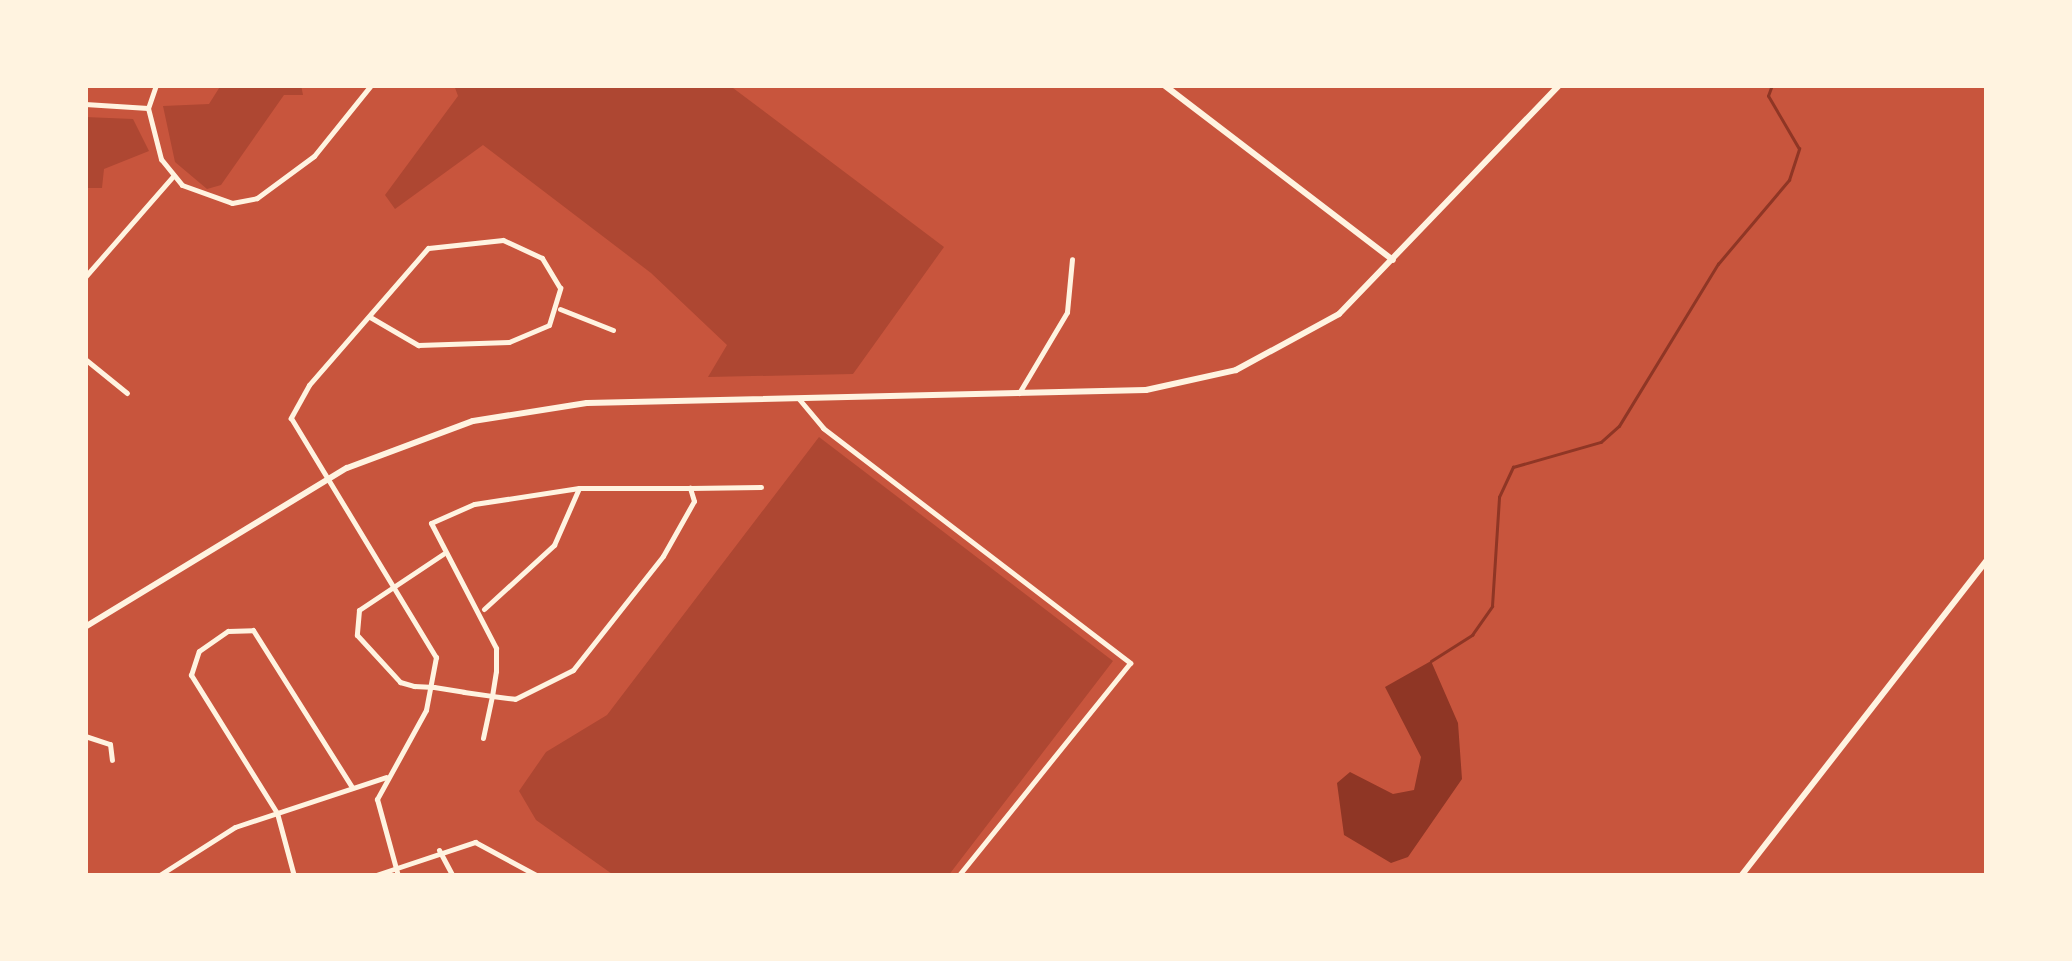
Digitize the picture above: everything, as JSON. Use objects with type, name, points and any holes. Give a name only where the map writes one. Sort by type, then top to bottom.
[{"type":"main road","points":[[1164,85],[1394,260]]},
{"type":"main road","points":[[85,626],[325,480],[439,430],[552,406],[1017,396],[1164,388],[1236,370],[1324,325],[1394,260],[1560,85]]},
{"type":"main road","points":[[1741,876],[1987,560]]},
{"type":"street","points":[[156,85],[148,108],[172,176],[216,200],[257,198],[314,156],[371,85]]},
{"type":"street","points":[[85,104],[148,108]]},
{"type":"street","points":[[85,277],[172,176]]},
{"type":"street","points":[[370,316],[418,345],[487,344],[534,336],[560,309],[560,288],[542,258],[486,237],[422,252],[370,316],[291,418],[325,480],[430,639],[434,686],[386,777],[379,827],[398,876]]},
{"type":"street","points":[[1017,396],[1067,312],[1072,259]]},
{"type":"street","points":[[560,309],[613,330]]},
{"type":"street","points":[[85,359],[127,392]]},
{"type":"street","points":[[799,400],[823,428],[1130,663],[958,876]]},
{"type":"street","points":[[484,738],[496,648],[484,610],[443,554],[431,523],[474,504],[579,488],[761,487]]},
{"type":"street","points":[[484,610],[554,545],[579,488]]},
{"type":"street","points":[[443,554],[359,610],[357,635],[384,673],[434,686],[515,699],[573,670],[689,518],[690,488]]},
{"type":"street","points":[[294,876],[277,813],[191,675],[199,651],[228,631],[253,630],[352,787]]},
{"type":"street","points":[[85,736],[110,744],[112,760]]},
{"type":"street","points":[[158,876],[190,849],[277,813],[386,777]]},
{"type":"street","points":[[373,876],[440,850],[493,845],[538,876]]},
{"type":"street","points":[[440,850],[454,876]]},
{"type":"shaded area","points":[[221,85],[301,85],[303,95],[284,95],[221,185],[207,189],[175,162],[163,106],[209,104]]},
{"type":"shaded area","points":[[454,85],[729,85],[944,247],[853,374],[708,377],[727,345],[651,273],[483,145],[395,209],[385,195],[458,96]]},
{"type":"shaded area","points":[[85,117],[133,119],[149,151],[104,169],[102,188],[85,188]]},
{"type":"shaded area","points":[[819,437],[1113,661],[948,876],[615,876],[536,820],[519,791],[546,752],[607,715]]},
{"type":"shaded area","points":[[1431,661],[1458,723],[1462,779],[1408,857],[1391,863],[1344,835],[1337,783],[1350,772],[1393,794],[1414,790],[1421,757],[1385,687]]},
{"type":"waterway","points":[[1431,661],[1472,635],[1492,606],[1499,497],[1513,467],[1601,442],[1619,426],[1718,264],[1789,180],[1799,149],[1768,96],[1772,85]]}]
